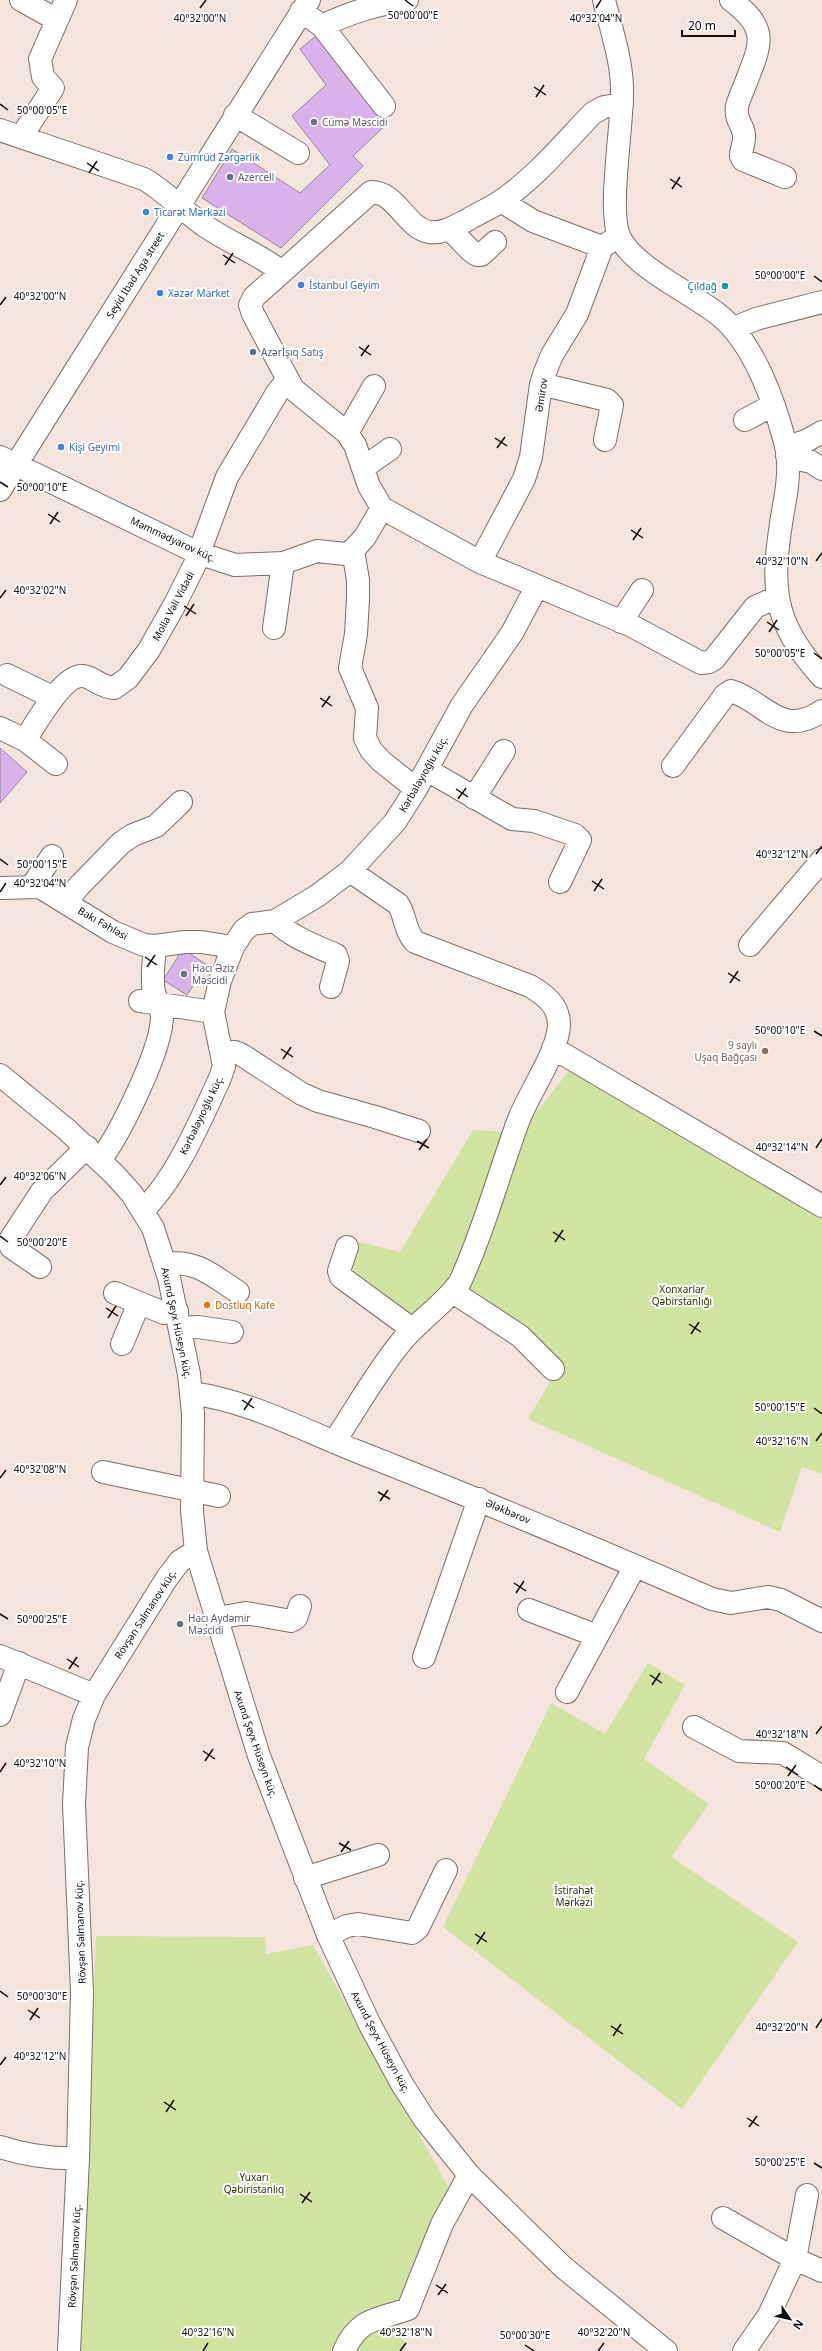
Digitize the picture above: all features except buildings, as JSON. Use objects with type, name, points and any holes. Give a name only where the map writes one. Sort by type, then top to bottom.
[{"type":"street","points":[[21,0],[62,10],[40,59],[43,77],[53,88],[21,137]]},
{"type":"street","points":[[322,26],[350,13],[372,6],[407,0]]},
{"type":"street","points":[[604,0],[621,77],[622,104],[615,203],[610,242]]},
{"type":"street","points":[[744,4],[757,27],[759,37],[758,52],[738,104],[738,123],[744,132],[745,140],[741,156],[743,160],[785,177]]},
{"type":"street","points":[[305,6],[384,106]]},
{"type":"street","name":"Seyid Ibad Aga street","points":[[0,490],[8,460],[178,205],[305,6]]},
{"type":"street","points":[[622,104],[604,107],[593,113],[526,180],[501,201],[450,229],[438,232],[420,228],[380,192],[371,192],[254,297],[250,305],[287,380],[305,400],[347,432],[354,445],[369,486],[382,508],[480,562],[621,622],[701,663],[709,662],[755,607],[778,597]]},
{"type":"street","points":[[235,116],[298,153]]},
{"type":"street","points":[[0,130],[144,179],[163,190],[178,205],[210,229],[272,264],[282,272]]},
{"type":"street","points":[[501,201],[534,221],[610,242],[623,244],[641,262],[718,315],[734,328],[749,351],[773,405],[787,452],[786,493],[776,569],[778,597],[783,620],[792,640],[822,677]]},
{"type":"street","points":[[450,229],[470,250],[477,255],[481,255],[495,242]]},
{"type":"street","name":"Əmirov","points":[[480,562],[524,479],[531,457],[541,384],[552,355],[577,314],[610,242]]},
{"type":"street","points":[[734,328],[756,319],[822,302]]},
{"type":"street","name":"Molla Vəli Vidadi","points":[[25,740],[52,698],[79,676],[85,676],[104,687],[114,688],[128,678],[149,650],[189,578],[227,477],[277,393],[287,380]]},
{"type":"street","points":[[541,384],[607,400],[612,405],[605,440]]},
{"type":"street","points":[[347,432],[374,386]]},
{"type":"street","points":[[745,420],[773,405]]},
{"type":"street","points":[[787,452],[822,432]]},
{"type":"street","points":[[363,468],[390,448]]},
{"type":"street","points":[[787,452],[811,462],[822,469]]},
{"type":"street","name":"Məmmədyarov küç.","points":[[8,460],[198,553],[235,565],[283,562],[317,551],[345,554],[352,550]]},
{"type":"street","points":[[382,508],[365,538],[352,550],[358,580],[358,599],[356,634],[350,668],[367,708],[366,738],[371,750],[381,761],[416,789]]},
{"type":"street","points":[[274,628],[283,562]]},
{"type":"street","name":"Kərbalayıoğlu küç.","points":[[143,1210],[155,1199],[171,1174],[213,1094],[224,1066],[213,1012],[220,981],[233,947],[244,930],[252,924],[276,921],[317,896],[350,871],[395,822],[416,789],[462,705],[512,634],[537,586]]},
{"type":"street","points":[[621,622],[642,590]]},
{"type":"street","points":[[7,675],[52,698]]},
{"type":"street","points":[[673,766],[725,695],[731,691],[769,714],[789,720],[813,717],[822,711]]},
{"type":"street","points":[[0,728],[25,740],[56,764]]},
{"type":"street","points":[[474,798],[504,750]]},
{"type":"street","points":[[426,770],[512,819],[534,821],[575,835],[580,840],[560,882]]},
{"type":"street","points":[[66,902],[79,886],[121,843],[133,835],[156,826],[181,802]]},
{"type":"street","points":[[32,886],[52,856]]},
{"type":"street","points":[[750,945],[822,860]]},
{"type":"street","points":[[334,1442],[399,1344],[412,1329],[453,1292],[465,1271],[519,1118],[558,1035],[558,1015],[554,1005],[542,994],[530,986],[415,942],[407,934],[403,910],[398,904],[350,871]]},
{"type":"street","name":"Bakı Fəhləsi","points":[[0,888],[40,887],[113,932],[144,945],[155,946],[190,942],[233,947]]},
{"type":"street","points":[[276,921],[286,932],[336,955],[338,961],[331,987]]},
{"type":"street","points":[[149,1002],[154,992],[153,979],[155,946]]},
{"type":"street","points":[[149,1002],[213,1012]]},
{"type":"street","points":[[40,1267],[11,1247],[10,1240],[42,1192],[115,1139],[153,1056],[159,1034],[162,1015],[149,1002]]},
{"type":"street","points":[[553,1048],[822,1206]]},
{"type":"street","points":[[222,1053],[235,1052],[242,1055],[302,1094],[328,1105],[375,1117],[418,1132]]},
{"type":"street","name":"Axund Şeyx Hüseyn küç.","points":[[0,1075],[93,1154],[132,1194],[153,1228],[165,1264],[179,1320],[191,1393],[192,1491],[196,1551],[217,1618],[238,1694],[259,1756],[328,1936],[370,2025],[402,2084],[445,2148],[469,2175],[563,2267],[666,2351]]},
{"type":"street","points":[[347,1247],[339,1271],[340,1277],[412,1329]]},
{"type":"street","points":[[165,1264],[180,1262],[198,1266],[238,1292]]},
{"type":"street","points":[[453,1292],[520,1336],[553,1369]]},
{"type":"street","points":[[116,1293],[198,1327],[232,1332]]},
{"type":"street","points":[[122,1344],[139,1303]]},
{"type":"street","name":"Ələkbərov","points":[[191,1393],[212,1396],[252,1407],[334,1442],[479,1499],[712,1599],[731,1603],[768,1597],[782,1600],[822,1621]]},
{"type":"street","points":[[103,1472],[219,1496]]},
{"type":"street","points":[[424,1657],[479,1499]]},
{"type":"street","name":"Rövşən Salmanov küç.","points":[[69,2351],[78,2158],[82,1992],[74,1774],[84,1719],[94,1695],[167,1578],[180,1561],[196,1551]]},
{"type":"street","points":[[567,1692],[635,1566]]},
{"type":"street","points":[[217,1618],[246,1613],[291,1621],[296,1618],[300,1606]]},
{"type":"street","points":[[529,1610],[597,1636]]},
{"type":"street","points":[[0,1715],[9,1659],[94,1695]]},
{"type":"street","points":[[694,1726],[739,1751],[783,1753],[822,1777]]},
{"type":"street","points":[[305,1878],[378,1855]]},
{"type":"street","points":[[328,1936],[347,1926],[358,1924],[412,1934],[418,1928],[446,1870]]},
{"type":"street","points":[[0,2147],[22,2154],[49,2159],[78,2158]]},
{"type":"street","points":[[344,2351],[357,2331],[365,2323],[383,2315],[408,2309],[442,2224],[469,2175]]},
{"type":"street","points":[[744,2351],[769,2315],[795,2259],[807,2195]]},
{"type":"street","points":[[723,2218],[795,2259],[822,2271]]},
{"type":"green space","name":"Xonxarlar Qəbirstanlığı","points":[[572,1067],[822,1215],[822,1474],[802,1467],[780,1532],[528,1419],[560,1365],[452,1284],[407,1321],[344,1274],[359,1242],[400,1252],[473,1130],[520,1133]]},
{"type":"green space","name":"İstirahət Mərkəzi","points":[[648,1663],[685,1685],[644,1759],[709,1804],[671,1857],[798,1942],[682,2109],[443,1927],[551,1703],[605,1734]]},
{"type":"green space","name":"Yuxarı Qəbiristanlıq","points":[[96,1936],[265,1937],[266,1954],[313,1945],[449,2188],[390,2331],[407,2342],[404,2351],[80,2351]]},
{"type":"place","name":"Cümə Məscidi","points":[[314,122]]},
{"type":"place","name":"Zümrüd Zərgərlik","points":[[170,157]]},
{"type":"place","name":"Azercell","points":[[230,177]]},
{"type":"place","name":"Ticarət Mərkəzi","points":[[146,212]]},
{"type":"place","name":"İstanbul Geyim","points":[[301,285]]},
{"type":"place","name":"Çıldağ","points":[[725,286]]},
{"type":"place","name":"Xəzər Market","points":[[160,293]]},
{"type":"place","name":"Azərİşıq Satış","points":[[253,352]]},
{"type":"place","name":"Kişi Geyimi","points":[[61,447]]},
{"type":"place","name":"Hacı Əziz Məscidi","points":[[184,974]]},
{"type":"place","name":"9 saylı Uşaq Bağçası","points":[[765,1051]]},
{"type":"place","name":"Dostluq Kafe","points":[[207,1305]]},
{"type":"place","name":"Hacı Aydəmir Məscidi","points":[[180,1624]]}]
